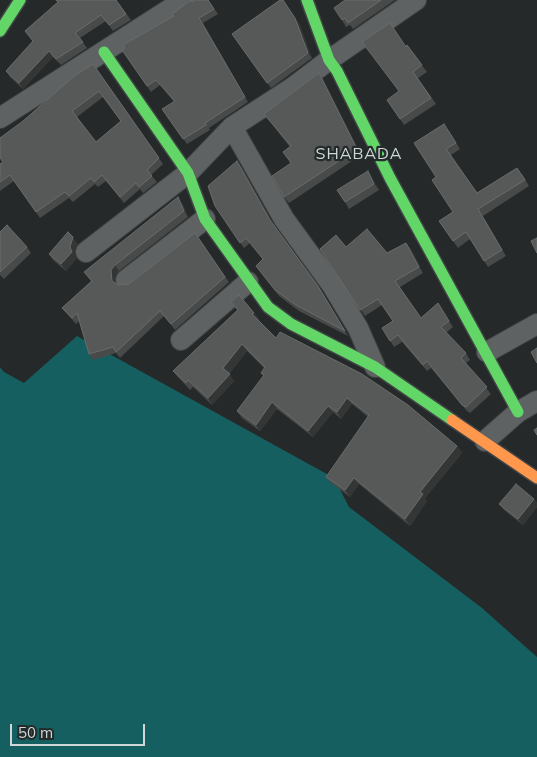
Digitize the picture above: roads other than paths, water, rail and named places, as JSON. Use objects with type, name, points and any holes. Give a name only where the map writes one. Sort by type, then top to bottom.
[{"type":"street","points":[[0,31],[20,0]]},
{"type":"street","points":[[0,118],[184,0]]},
{"type":"street","points":[[307,0],[329,60],[337,71],[390,178],[461,310],[487,352],[518,412]]},
{"type":"street","points":[[86,252],[188,173],[232,127],[292,88],[416,0]]},
{"type":"street","points":[[104,52],[188,173],[204,219],[268,307],[291,324],[375,367],[537,478]]},
{"type":"street","points":[[232,127],[284,219],[332,286],[358,328],[375,367]]},
{"type":"street","points":[[126,280],[204,219]]},
{"type":"street","points":[[181,340],[248,282]]},
{"type":"street","points":[[487,352],[537,324]]},
{"type":"street","points":[[485,441],[518,412],[537,401]]},
{"type":"district","name":"SHABADA","points":[[359,154]]}]
